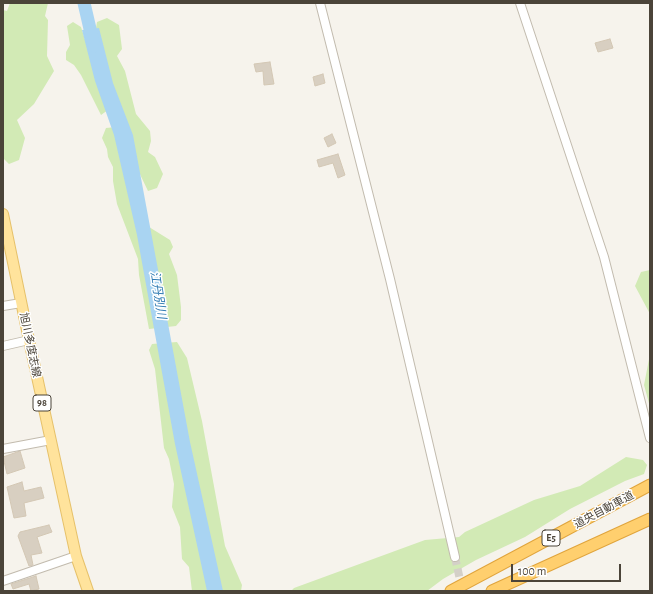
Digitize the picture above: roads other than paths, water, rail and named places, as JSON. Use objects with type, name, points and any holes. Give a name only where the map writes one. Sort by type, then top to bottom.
[{"type":"highway","name":"道央自動車道","points":[[451,591],[650,485]]},
{"type":"highway","name":"E5","points":[[492,591],[650,519]]},
{"type":"main road","name":"旭川多度志線","points":[[3,214],[28,340],[76,556],[88,591]]},
{"type":"street","points":[[320,3],[392,287],[454,557]]},
{"type":"street","points":[[520,3],[604,257],[650,438]]},
{"type":"street","points":[[3,306],[21,303]]},
{"type":"street","points":[[3,346],[28,340]]},
{"type":"street","points":[[3,449],[50,440]]},
{"type":"street","points":[[3,581],[76,556]]},
{"type":"water","points":[[99,28],[113,83],[133,135],[190,442],[223,591],[207,591],[175,444],[137,235],[114,135],[95,81],[82,30]]},
{"type":"waterway","name":"江丹別川","points":[[84,3],[94,46]]},
{"type":"tunnel","points":[[455,557],[462,589]]}]
